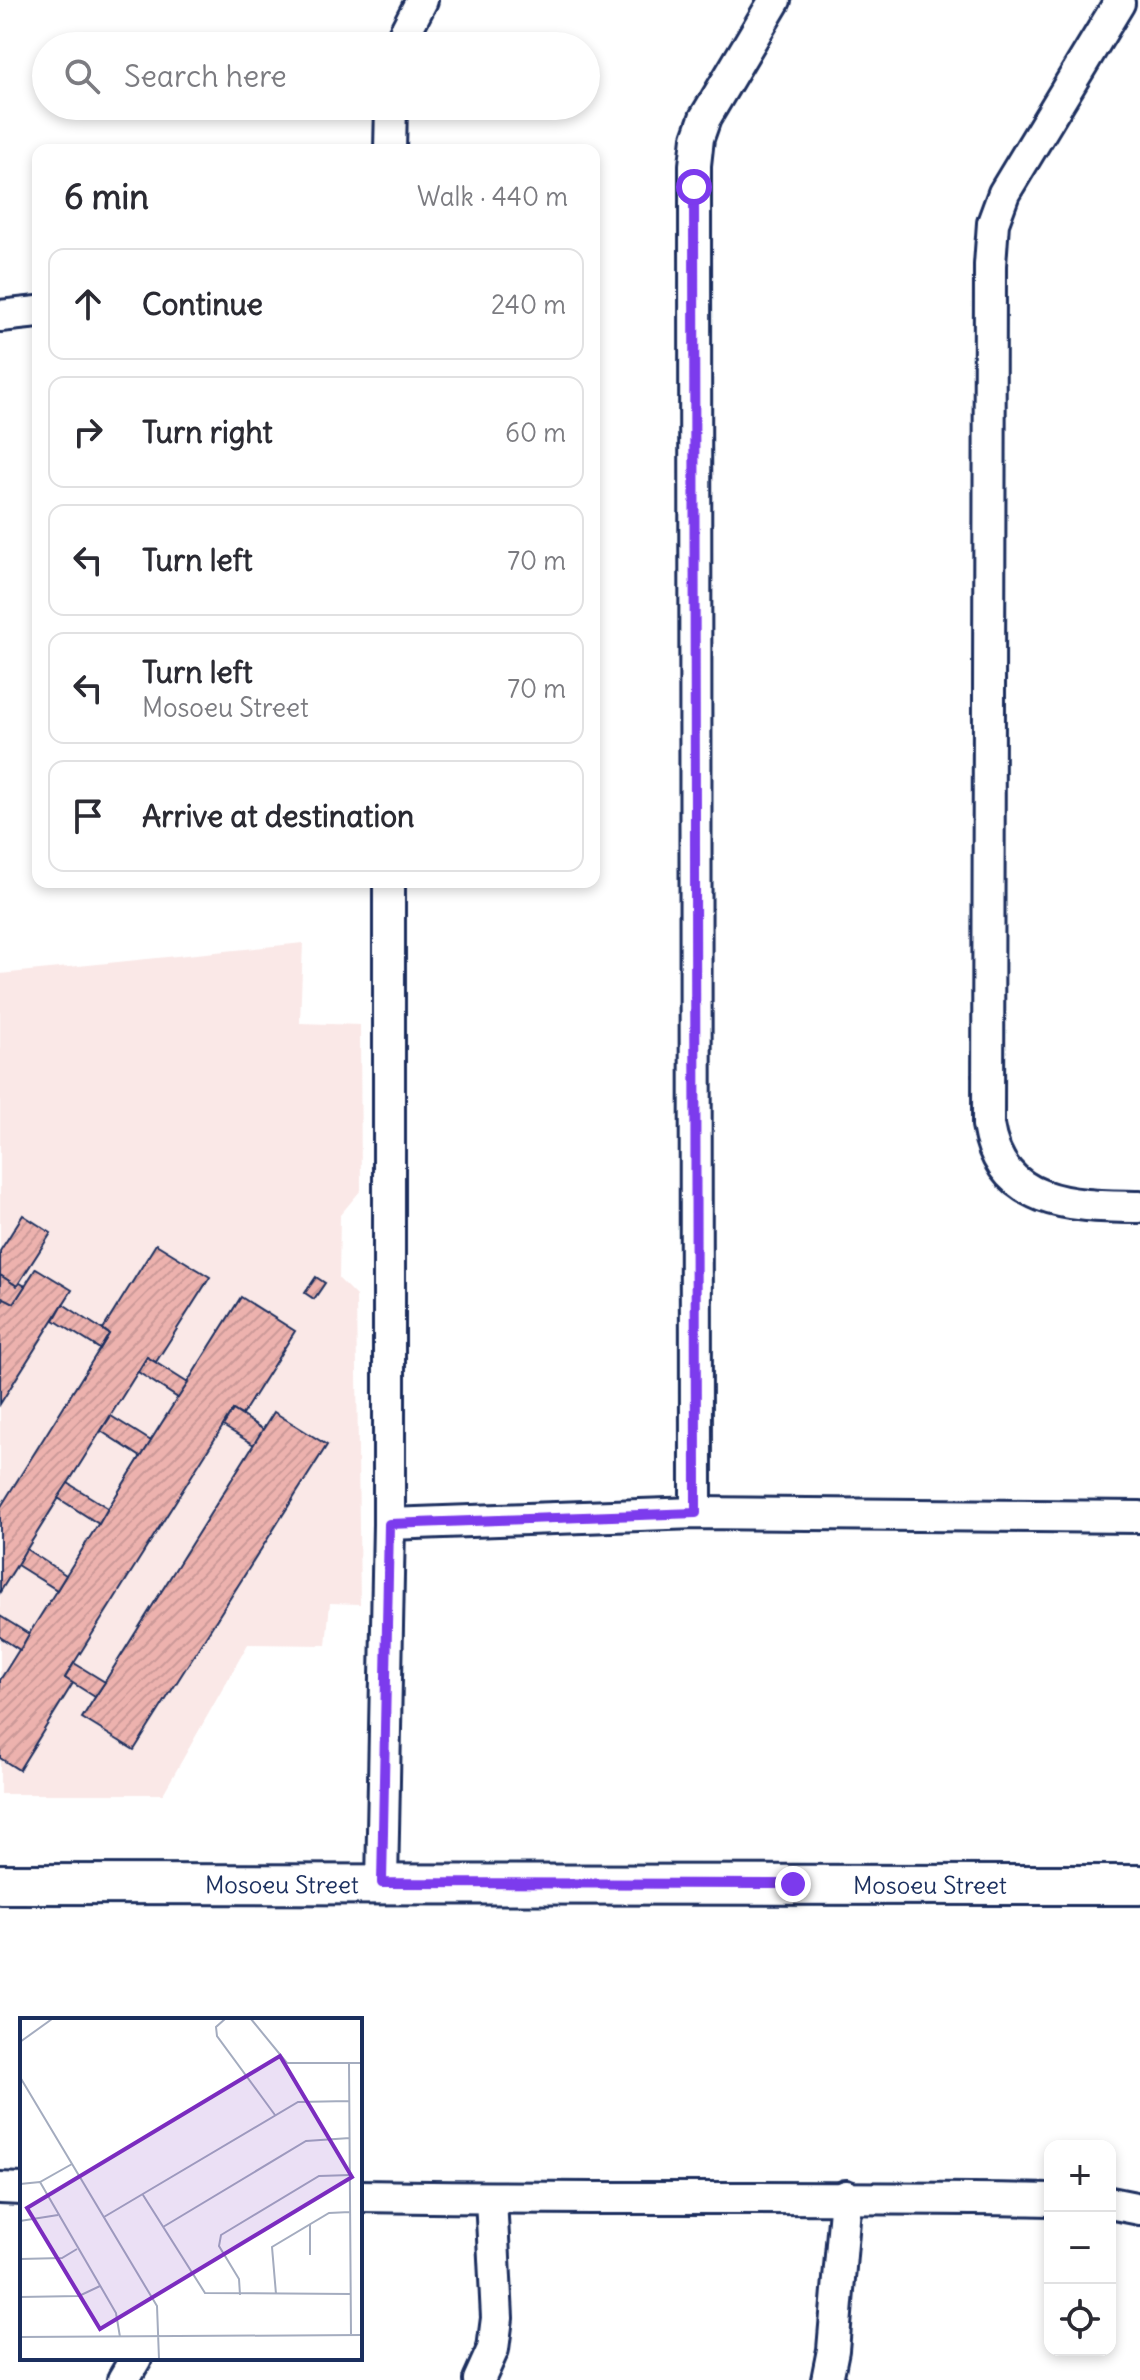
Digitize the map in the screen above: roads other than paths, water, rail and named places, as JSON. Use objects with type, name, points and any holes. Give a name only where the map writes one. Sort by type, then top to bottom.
[{"type":"street","points":[[405,32],[422,0]]},
{"type":"street","points":[[696,1513],[695,165],[698,138],[705,118],[775,0]]},
{"type":"street","points":[[1124,6],[1015,172],[993,223],[990,265],[988,1125],[991,1146],[1003,1165],[1019,1182],[1038,1194],[1061,1203],[1083,1206],[1140,1207]]},
{"type":"street","points":[[390,144],[391,120]]},
{"type":"street","points":[[0,316],[32,313]]},
{"type":"street","points":[[382,1883],[389,1524],[389,888]]},
{"type":"street","points":[[389,1524],[696,1513],[1140,1517]]},
{"type":"street","name":"Mosoeu Street","points":[[0,1884],[1140,1885]]},
{"type":"street","points":[[0,2188],[20,2189]]},
{"type":"street","points":[[362,2196],[846,2196],[1044,2200]]},
{"type":"street","points":[[827,2380],[833,2350],[846,2196]]},
{"type":"street","points":[[479,2380],[493,2349],[497,2318],[491,2198]]},
{"type":"street","points":[[1116,2204],[1140,2209]]},
{"type":"street","points":[[123,2380],[135,2360]]}]
